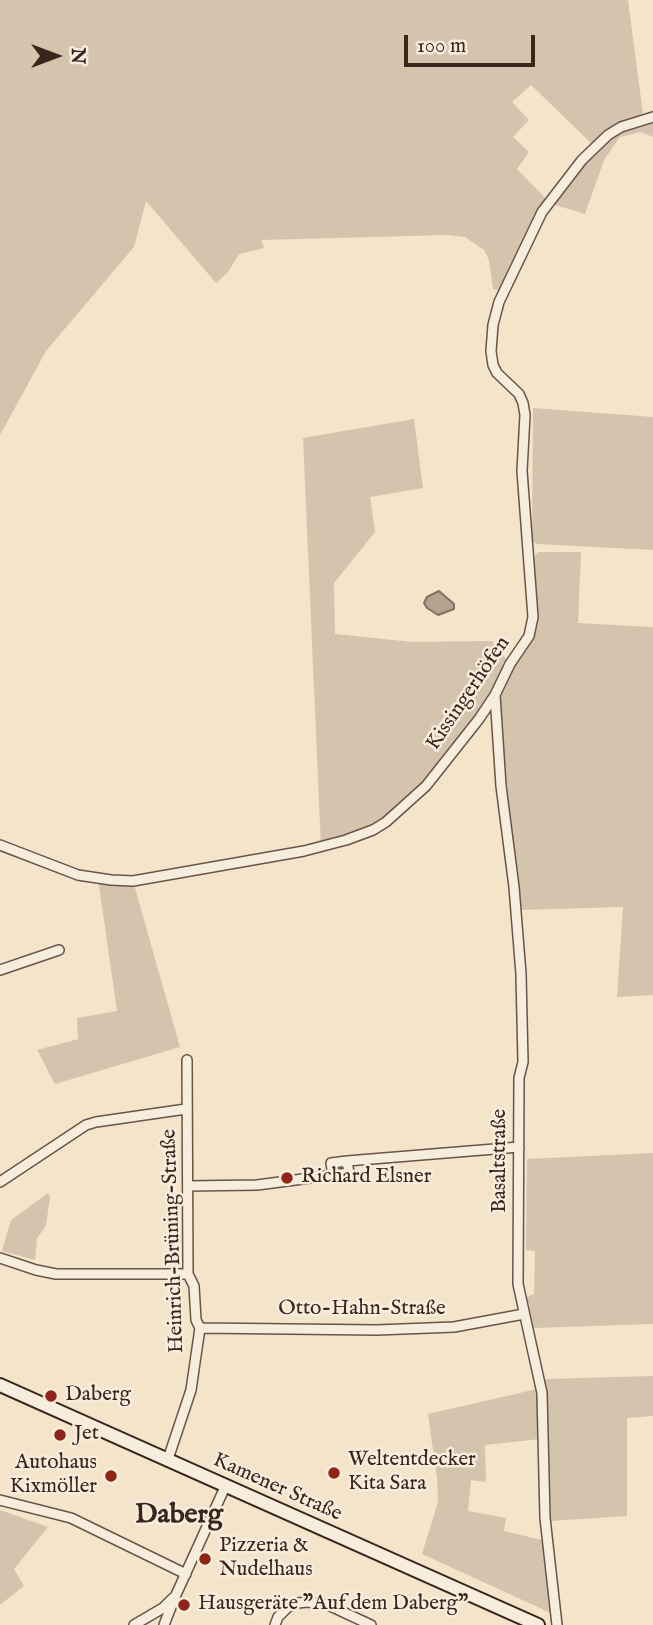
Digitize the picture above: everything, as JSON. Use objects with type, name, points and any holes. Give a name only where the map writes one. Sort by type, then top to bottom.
[{"type":"main road","name":"Kamener Straße","points":[[0,1385],[538,1625]]},
{"type":"street","name":"Kissingerhöfen","points":[[0,845],[78,875],[123,881],[185,873],[346,840],[373,830],[416,797],[445,764],[495,695],[510,664],[529,636],[533,617],[522,471],[525,415],[519,394],[497,373],[493,365],[493,325],[499,302],[542,212],[582,160],[608,135],[633,122],[653,117]]},
{"type":"street","name":"Basaltstraße","points":[[495,695],[501,786],[514,887],[520,974],[523,1062],[519,1079],[518,1284],[542,1393],[545,1518],[557,1625]]},
{"type":"street","points":[[0,970],[59,950]]},
{"type":"street","name":"Heinrich-Brüning-Straße","points":[[168,1459],[191,1390],[200,1328],[196,1320],[194,1286],[188,1274],[187,1060]]},
{"type":"street","points":[[0,1182],[86,1125],[186,1109]]},
{"type":"street","points":[[188,1186],[257,1185],[349,1172],[347,1161],[519,1147]]},
{"type":"street","points":[[0,1258],[56,1274],[188,1274]]},
{"type":"street","name":"Otto-Hahn-Straße","points":[[200,1328],[377,1330],[454,1327],[524,1314]]},
{"type":"street","points":[[164,1625],[174,1597],[225,1487]]},
{"type":"street","points":[[0,1500],[71,1518],[186,1574]]},
{"type":"street","points":[[134,1625],[163,1608],[174,1597]]},
{"type":"street","points":[[275,1625],[278,1617],[288,1607],[308,1602],[328,1605],[371,1625]]},
{"type":"shaded area","points":[[0,0],[628,0],[643,114],[622,121],[592,144],[531,85],[512,102],[529,120],[513,137],[529,152],[517,169],[547,200],[501,291],[493,289],[489,260],[484,250],[465,237],[447,235],[261,240],[264,248],[239,254],[228,272],[216,283],[146,201],[134,247],[46,351],[0,435]]},
{"type":"shaded area","points":[[653,121],[653,137],[641,132],[620,137],[604,160],[585,214],[552,204],[586,161],[618,132]]},
{"type":"shaded area","points":[[533,408],[653,417],[653,550],[537,544],[532,541]]},
{"type":"shaded area","points":[[414,419],[423,488],[370,497],[375,532],[334,583],[335,634],[412,642],[492,641],[510,664],[445,764],[386,822],[321,847],[303,438]]},
{"type":"shaded area","points":[[538,552],[581,552],[578,623],[653,627],[653,995],[617,997],[623,907],[519,910],[509,822],[500,697],[513,667],[534,636],[539,620],[532,560]]},
{"type":"shaded area","points":[[439,591],[454,604],[454,609],[438,615],[424,603],[427,597]]},
{"type":"shaded area","points":[[98,879],[133,881],[180,1047],[55,1084],[37,1050],[78,1039],[77,1018],[117,1011]]},
{"type":"shaded area","points":[[653,1153],[653,1324],[534,1328],[527,1297],[534,1294],[535,1251],[526,1250],[527,1159]]},
{"type":"shaded area","points":[[48,1193],[50,1197],[46,1226],[37,1238],[35,1260],[2,1251],[11,1220]]},
{"type":"shaded area","points":[[653,1376],[653,1416],[627,1418],[627,1516],[551,1521],[545,1379]]},
{"type":"shaded area","points":[[537,1389],[540,1439],[485,1445],[486,1482],[471,1480],[468,1511],[506,1518],[504,1531],[546,1541],[553,1614],[422,1554],[438,1502],[428,1414]]},
{"type":"shaded area","points":[[0,1510],[48,1527],[14,1569],[24,1586],[0,1605]]},
{"type":"place","name":"Richard Elsner","points":[[287,1178]]},
{"type":"place","name":"Daberg","points":[[51,1396]]},
{"type":"place","name":"Jet","points":[[60,1435]]},
{"type":"place","name":"Weltentdecker Kita Sara","points":[[334,1473]]},
{"type":"place","name":"Autohaus Kixmöller","points":[[111,1476]]},
{"type":"place","name":"Pizzeria & Nudelhaus","points":[[205,1559]]},
{"type":"place","name":"Hausgeräte \"Auf dem Daberg\"","points":[[184,1605]]},
{"type":"district","name":"Daberg","points":[[179,1516]]}]
